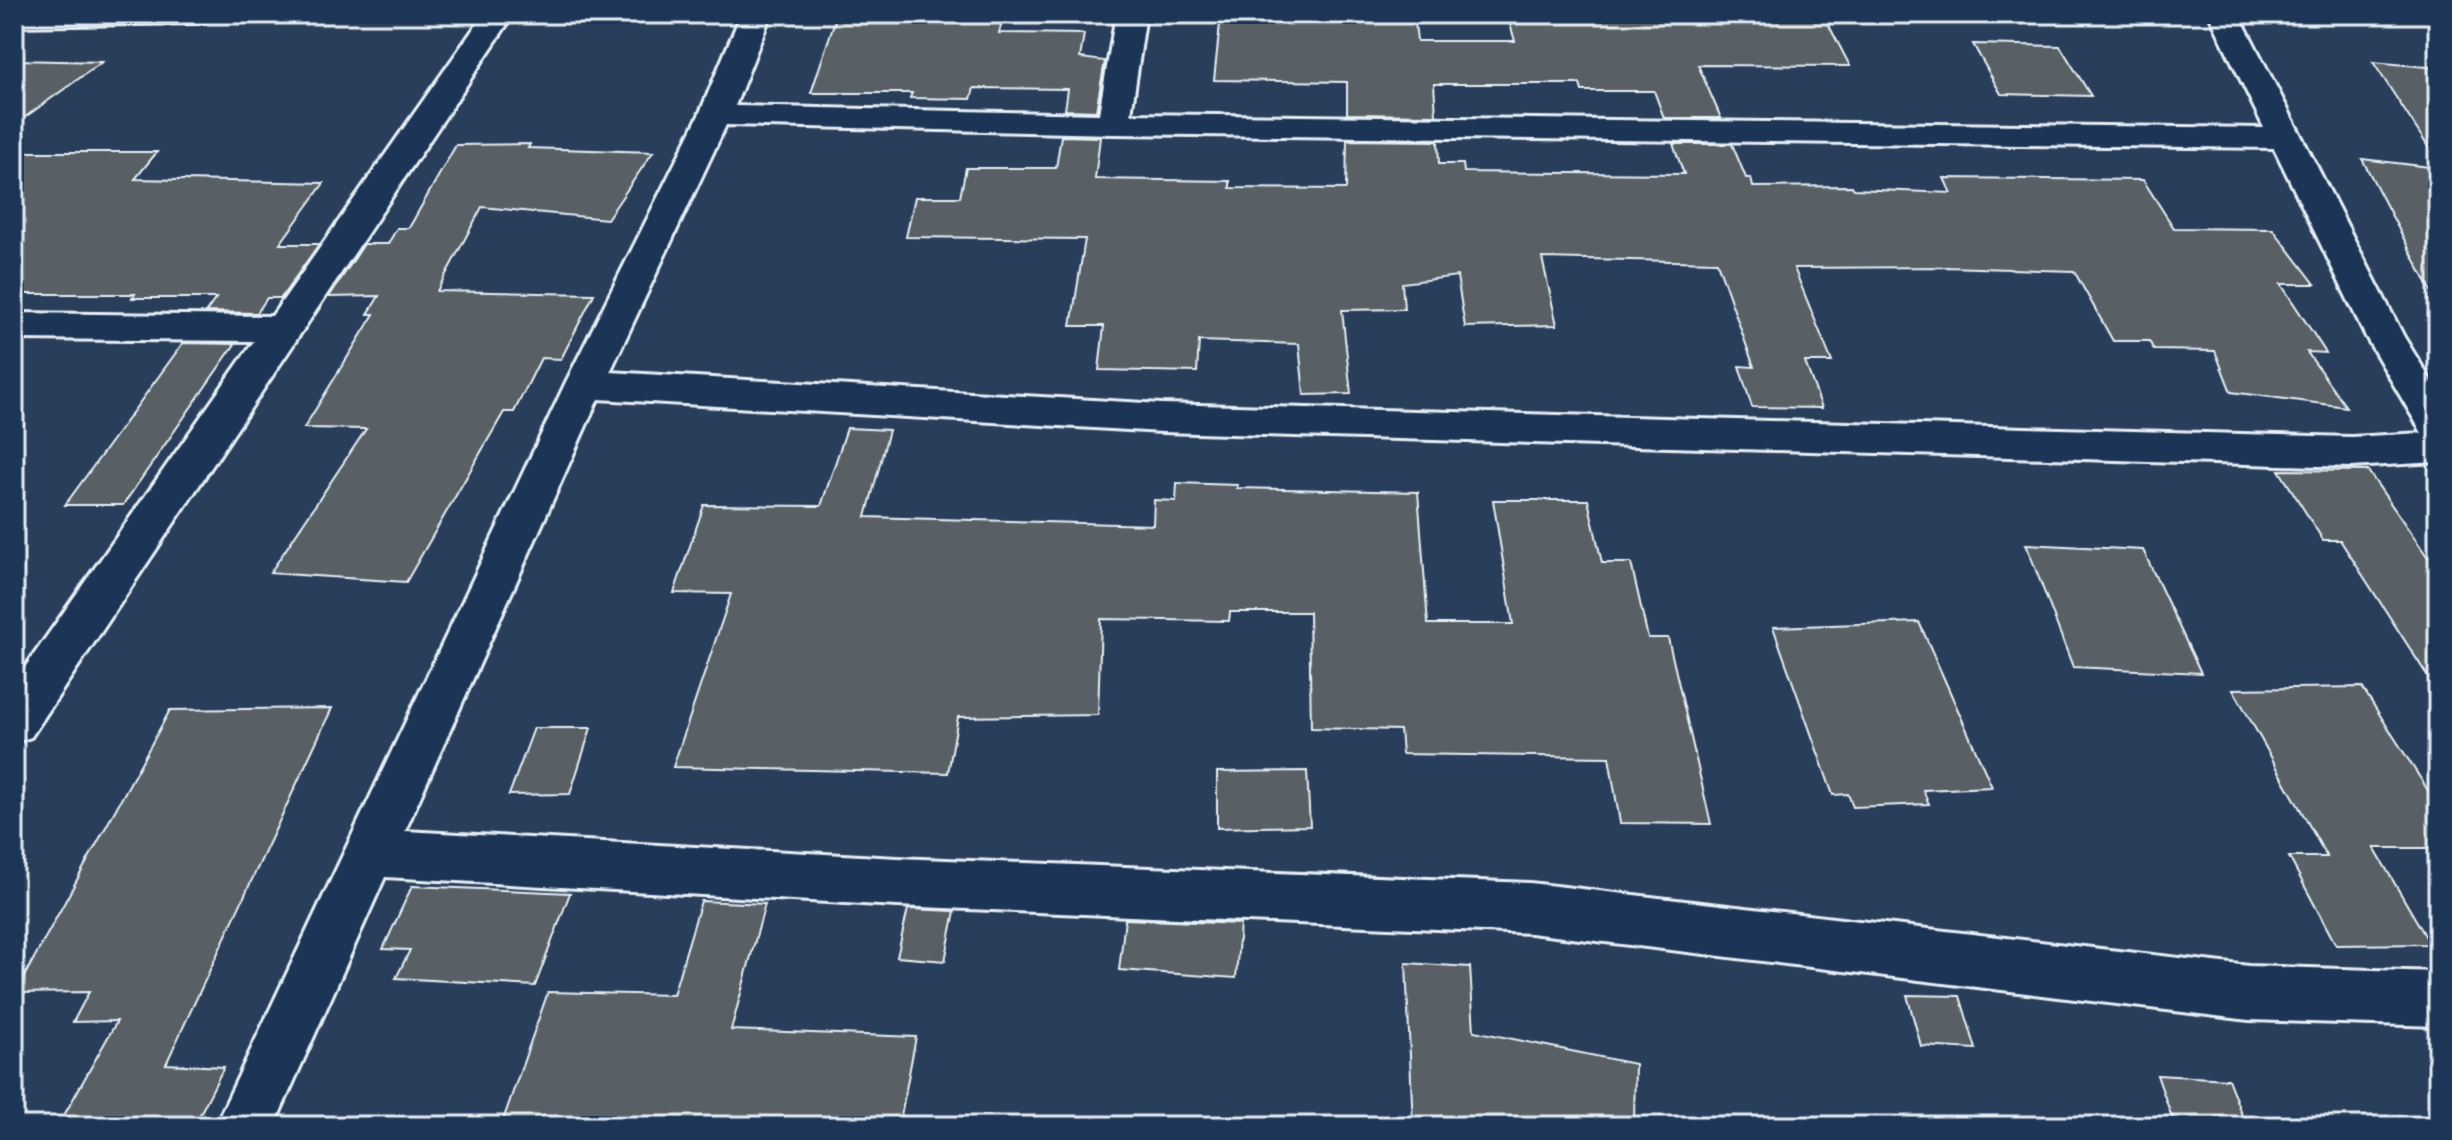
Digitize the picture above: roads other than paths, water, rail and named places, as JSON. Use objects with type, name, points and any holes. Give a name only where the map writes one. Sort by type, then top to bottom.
[{"type":"street","points":[[14,17],[197,14]]},
{"type":"street","points":[[14,722],[499,14]]},
{"type":"street","points":[[244,1126],[585,384],[715,115],[756,14]]},
{"type":"street","points":[[1113,124],[1131,14]]},
{"type":"street","points":[[2224,14],[2385,337],[2438,426]]},
{"type":"street","points":[[715,115],[1113,124],[2288,138]]},
{"type":"street","points":[[14,326],[283,329]]},
{"type":"street","points":[[585,384],[1162,418],[2351,452],[2438,447]]},
{"type":"street","points":[[372,853],[897,882],[1530,908],[2249,993],[2438,999]]}]
